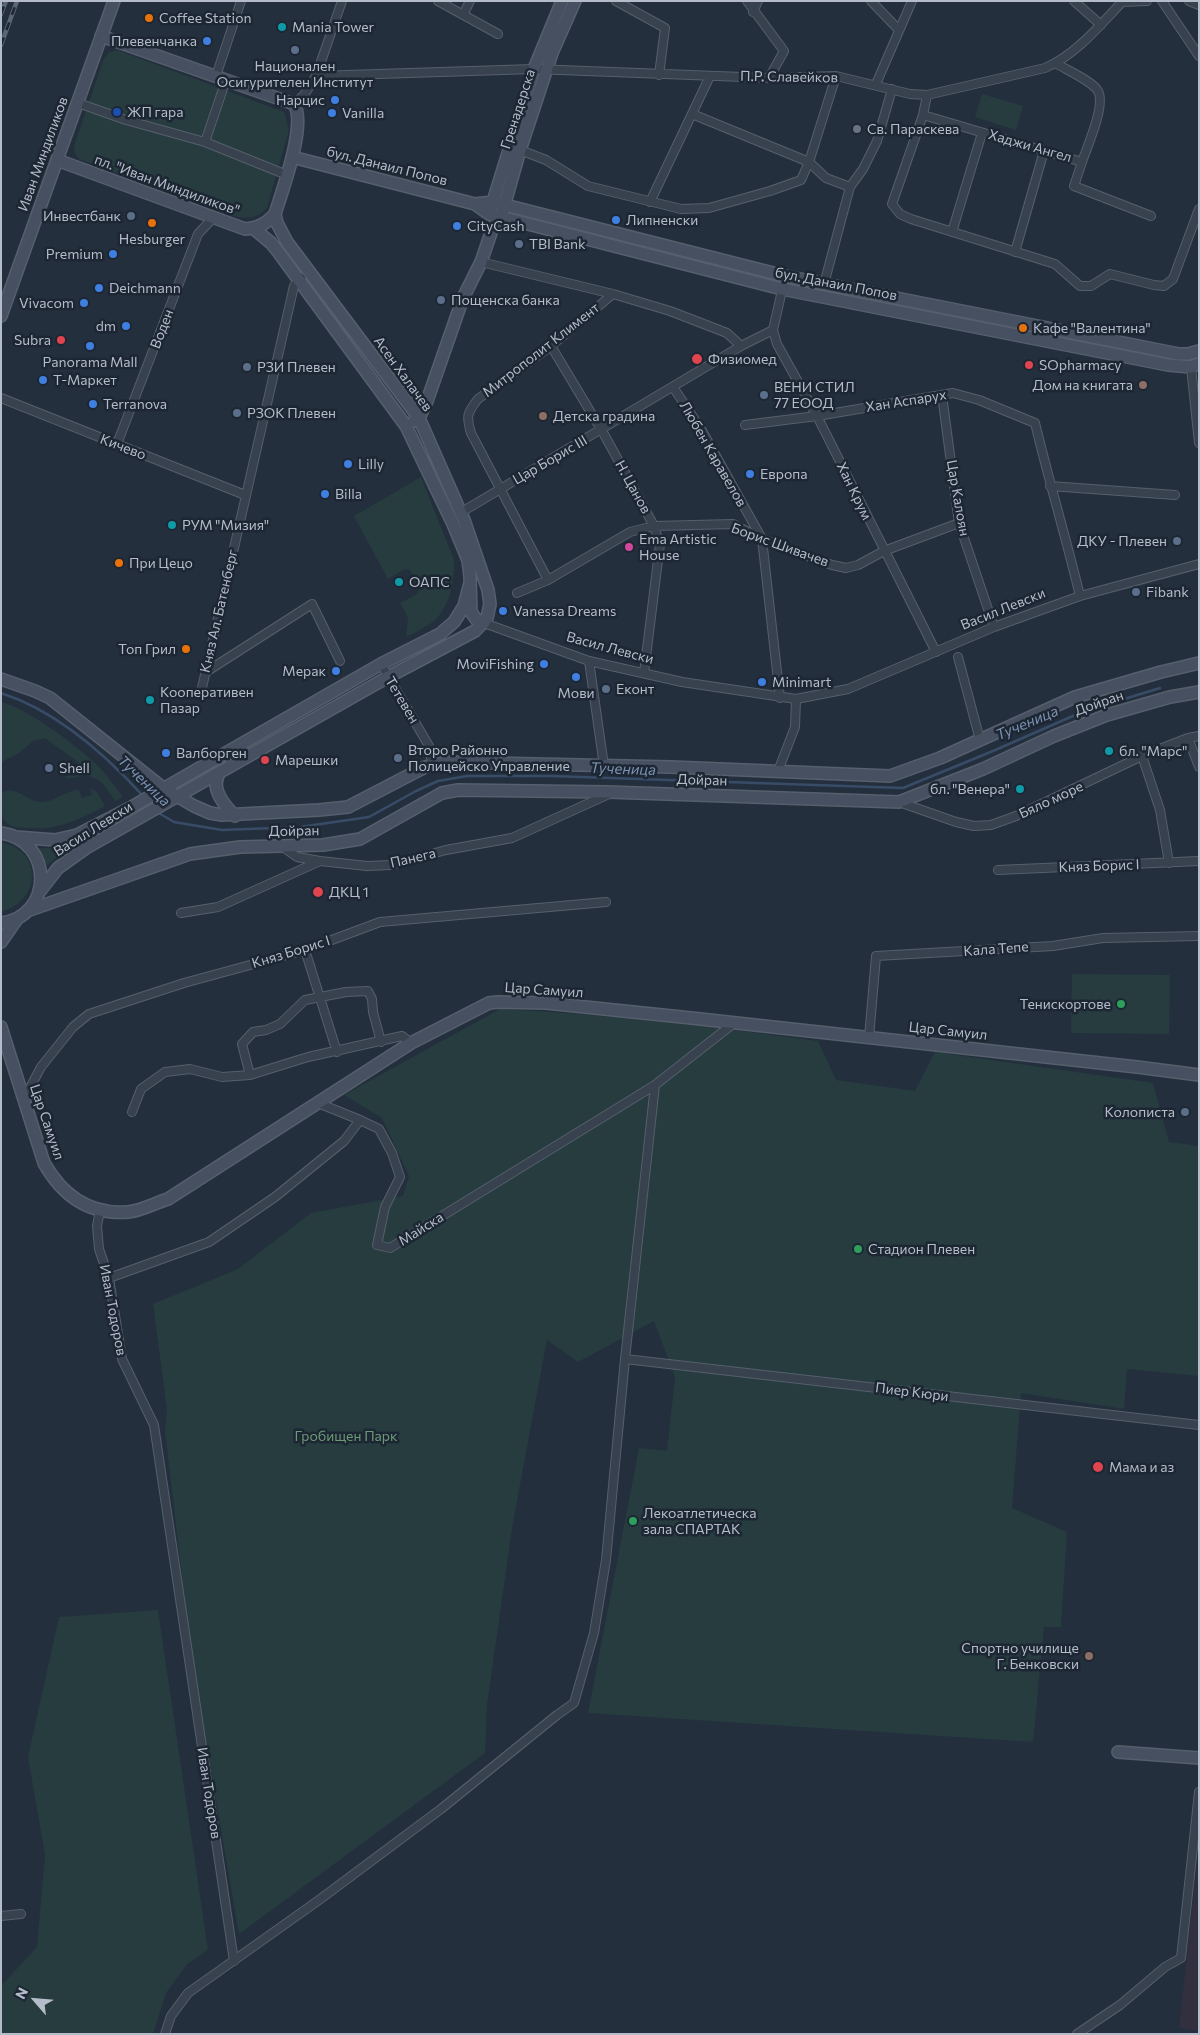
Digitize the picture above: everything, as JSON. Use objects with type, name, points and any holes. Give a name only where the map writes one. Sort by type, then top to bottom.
[{"type":"street","name":"Иван Миндиликов","points":[[1,316],[114,1]]},
{"type":"street","points":[[205,142],[241,1]]},
{"type":"street","points":[[294,104],[304,95],[316,76],[342,1]]},
{"type":"street","points":[[438,1],[498,34]]},
{"type":"street","points":[[463,15],[470,1]]},
{"type":"street","name":"Гренадерска","points":[[489,214],[534,69],[562,1]]},
{"type":"street","name":"Гренадерска","points":[[419,418],[427,401],[463,298],[480,262],[493,226],[501,217],[546,69],[575,1]]},
{"type":"street","points":[[616,1],[665,28],[659,75]]},
{"type":"street","points":[[747,1],[753,12],[784,51],[769,78]]},
{"type":"street","points":[[753,12],[758,1]]},
{"type":"street","points":[[871,1],[899,30]]},
{"type":"street","points":[[876,84],[912,1]]},
{"type":"street","points":[[1074,1],[1101,25]]},
{"type":"street","name":"П.Р. Славейков","points":[[316,76],[534,69],[769,78],[836,76],[927,95],[1057,64],[1101,25],[1122,2],[1148,1],[1155,3],[1162,1]]},
{"type":"street","points":[[1162,1],[1199,56]]},
{"type":"street","points":[[1189,1],[1199,4]]},
{"type":"street","points":[[102,36],[294,104],[297,109],[298,121],[292,157],[275,214]]},
{"type":"street","points":[[1057,64],[1093,85],[1099,92],[1101,101],[1098,114],[1082,162]]},
{"type":"street","points":[[650,202],[710,76]]},
{"type":"street","points":[[520,150],[546,160],[588,186],[681,209],[709,208],[797,183],[804,177],[836,76]]},
{"type":"street","points":[[824,284],[850,187],[863,169],[877,140],[892,89]]},
{"type":"street","points":[[927,95],[923,115],[892,204],[900,214],[1054,264],[1080,286],[1091,286],[1110,274],[1164,286],[1173,279],[1199,209]]},
{"type":"street","points":[[78,103],[126,120],[205,142],[287,175]]},
{"type":"street","points":[[692,114],[809,162],[826,178],[850,187]]},
{"type":"street","name":"Хаджи Ангел","points":[[923,115],[1082,162],[1074,186],[1150,216]]},
{"type":"street","points":[[952,232],[982,133]]},
{"type":"street","points":[[1015,252],[1044,151]]},
{"type":"street","name":"бул. Данаил Попов","points":[[292,157],[475,204],[493,202],[785,276],[1179,354],[1199,351]]},
{"type":"street","name":"пл. \"Иван Миндиликов\"","points":[[57,160],[245,229],[253,228],[269,221],[275,214]]},
{"type":"street","name":"бул. Данаил Попов","points":[[475,204],[489,214],[782,289],[1168,365],[1195,366]]},
{"type":"street","name":"Асен Халачев","points":[[253,228],[304,275],[419,418],[460,513],[488,590],[490,604],[484,623],[476,620],[471,612],[468,560],[453,524],[406,426],[304,275],[282,234],[275,214]]},
{"type":"street","points":[[489,214],[493,226]]},
{"type":"street","name":"Воден","points":[[117,444],[198,234],[213,218]]},
{"type":"street","points":[[480,262],[613,294],[670,311],[727,333],[741,346]]},
{"type":"street","name":"Княз Ал. Батенберг","points":[[201,692],[294,286],[304,275]]},
{"type":"street","points":[[773,330],[785,276]]},
{"type":"street","name":"Митрополит Климент","points":[[501,488],[470,433],[467,418],[470,408],[478,399],[550,346],[613,294]]},
{"type":"street","name":"Цар Борис III","points":[[460,513],[741,346],[773,330]]},
{"type":"street","name":"Хан Крум","points":[[773,330],[777,344],[817,416],[936,652]]},
{"type":"street","name":"Н. Цанов","points":[[550,346],[602,430],[654,526],[660,544],[644,673]]},
{"type":"street","points":[[1195,366],[1199,442]]},
{"type":"street","name":"Любен Каравелов","points":[[673,386],[701,429],[762,539],[780,698]]},
{"type":"street","name":"Хан Аспарух","points":[[745,424],[817,416],[953,393],[979,400],[1035,423],[1050,486],[1066,536],[1080,596]]},
{"type":"street","name":"Цар Калоян","points":[[942,394],[959,523],[994,627]]},
{"type":"street","name":"Кичево","points":[[1,398],[246,495]]},
{"type":"street","points":[[406,426],[419,418]]},
{"type":"street","points":[[1050,486],[1175,495]]},
{"type":"street","points":[[501,488],[548,580]]},
{"type":"street","name":"Борис Шивачев","points":[[517,594],[548,580],[630,532],[654,526],[733,524],[762,539],[832,565],[846,568],[858,565],[884,551],[959,523]]},
{"type":"street","name":"Васил Левски","points":[[1,942],[35,902],[51,875],[67,860],[388,677],[468,635],[484,623],[589,661],[682,682],[796,699],[848,689],[994,627],[1080,596],[1199,564]]},
{"type":"street","name":"Васил Левски","points":[[16,837],[45,841],[66,838],[76,835],[128,809],[447,628],[464,606],[470,583]]},
{"type":"street","points":[[206,672],[312,604],[340,661]]},
{"type":"street","points":[[958,657],[980,740]]},
{"type":"street","points":[[589,661],[604,766]]},
{"type":"street","name":"Тетевен","points":[[381,664],[429,746],[432,764]]},
{"type":"street","name":"Дойран","points":[[1,678],[50,698],[176,797],[210,813],[235,816],[348,807],[432,764],[445,762],[890,776],[940,758],[1075,697],[1160,672],[1199,664]]},
{"type":"street","name":"Дойран","points":[[1,923],[190,854],[240,847],[323,845],[360,839],[442,793],[458,790],[613,792],[899,802],[1107,715],[1170,697],[1199,692]]},
{"type":"street","points":[[778,771],[795,727],[796,699]]},
{"type":"street","name":"Бяло море","points":[[899,802],[956,822],[974,826],[991,825],[1016,816],[1142,756],[1188,738],[1199,736]]},
{"type":"street","points":[[1188,738],[1199,767]]},
{"type":"street","points":[[1142,756],[1160,810],[1168,863]]},
{"type":"street","points":[[221,771],[216,779],[218,793],[225,807],[235,816]]},
{"type":"street","name":"Панега","points":[[280,845],[296,857],[367,866],[390,865],[446,850],[512,838],[613,792]]},
{"type":"street","points":[[2,832],[16,837],[27,844],[35,854],[41,872],[40,891]]},
{"type":"street","points":[[182,913],[218,907],[320,861]]},
{"type":"street","name":"Княз Борис I","points":[[998,870],[1199,861]]},
{"type":"street","name":"Княз Борис I","points":[[23,1101],[41,1067],[73,1027],[89,1014],[184,983],[304,950],[380,922],[606,902]]},
{"type":"street","name":"Кала Тепе","points":[[869,1038],[876,956],[1053,946],[1103,938],[1199,936]]},
{"type":"street","points":[[304,950],[337,1052]]},
{"type":"street","points":[[250,1075],[242,1044],[253,1032],[266,1030],[280,1024],[305,1000],[346,992],[368,991],[372,999],[372,1012],[381,1042]]},
{"type":"street","name":"Цар Самуил","points":[[1,1027],[44,1163],[54,1181],[71,1197],[100,1210],[129,1212],[168,1199],[411,1044],[489,1003],[546,1003],[1199,1075]]},
{"type":"street","name":"Майска","points":[[360,1120],[379,1129],[392,1153],[400,1177],[385,1207],[377,1245],[390,1248],[655,1084],[734,1023]]},
{"type":"street","points":[[132,1112],[141,1089],[165,1072],[190,1069],[222,1078],[250,1075],[308,1057],[402,1036],[411,1044]]},
{"type":"street","points":[[166,2034],[171,2016],[188,1993],[441,1809],[574,1703],[594,1633],[606,1560],[625,1359],[655,1084]]},
{"type":"street","points":[[109,1278],[209,1242],[275,1197],[344,1141],[360,1120],[318,1103]]},
{"type":"street","name":"Иван Тодоров","points":[[100,1210],[97,1226],[99,1249],[109,1278],[122,1359],[154,1425],[234,1961]]},
{"type":"street","name":"Пиер Кюри","points":[[625,1359],[1199,1424]]},
{"type":"street","points":[[1118,1752],[1199,1758]]},
{"type":"street","points":[[1077,2034],[1120,2005],[1165,1967],[1181,1958],[1199,1792]]},
{"type":"street","points":[[1,1916],[21,1914]]},
{"type":"shaded area","points":[[1199,1848],[1199,2031],[1179,2028]]},
{"type":"green space","points":[[117,50],[284,112],[289,130],[267,208],[252,217],[233,216],[79,159],[74,152],[75,143],[103,61],[108,53]]},
{"type":"green space","points":[[982,94],[1023,106],[1016,130],[975,117]]},
{"type":"green space","points":[[421,477],[454,560],[453,577],[450,595],[442,612],[430,624],[406,637],[408,618],[400,603],[417,594],[420,589],[410,570],[405,569],[388,579],[354,516]]},
{"type":"green space","points":[[1,702],[37,719],[76,747],[100,768],[123,797],[115,801],[105,787],[92,777],[65,778],[78,762],[45,738],[33,741],[19,753],[1,764]]},
{"type":"green space","points":[[90,788],[97,792],[105,806],[86,816],[47,828],[14,827],[4,820],[1,794],[6,791],[16,792],[41,802],[79,790],[82,798],[92,795]]},
{"type":"green space","points":[[100,830],[46,866],[38,848],[66,845],[79,841]]},
{"type":"green space","points":[[1,842],[15,847],[24,855],[30,865],[32,876],[30,887],[24,897],[14,906],[1,912]]},
{"type":"green space","name":"Тенискортове","points":[[1072,974],[1170,975],[1169,1034],[1071,1033]]},
{"type":"green space","name":"Гробищен Парк","points":[[500,1009],[620,1018],[818,1041],[836,1080],[915,1091],[935,1052],[1153,1083],[1169,1142],[1199,1146],[1199,1376],[1127,1369],[1124,1409],[1021,1393],[1012,1508],[1067,1532],[1061,1627],[1044,1627],[1033,1742],[588,1713],[639,1448],[667,1451],[675,1377],[654,1321],[578,1362],[547,1340],[513,1522],[487,1705],[485,1753],[239,1934],[191,1654],[165,1431],[167,1409],[153,1304],[238,1269],[311,1213],[403,1196],[409,1176],[382,1118],[344,1095]]},
{"type":"green space","points":[[158,1610],[208,1950],[187,1964],[166,1993],[153,2034],[1,2034],[1,1986],[37,1947],[45,1855],[28,1757],[59,1617]]},
{"type":"waterway","name":"Тученица","points":[[157,812],[174,822],[222,830],[300,827],[369,817],[438,781],[467,776],[551,776],[903,788],[1082,712],[1160,688]]},
{"type":"waterway","name":"Тученица","points":[[1,693],[22,701],[61,722],[113,765],[143,796]]},
{"type":"railway","points":[[1,14],[6,1]]},
{"type":"railway","points":[[1,45],[17,1]]},
{"type":"place","name":"Coffee Station","points":[[149,18]]},
{"type":"place","name":"Mania Tower","points":[[282,27]]},
{"type":"place","name":"Плевенчанка","points":[[207,41]]},
{"type":"place","name":"Национален Осигурителен Институт","points":[[295,50]]},
{"type":"place","name":"Нарцис","points":[[335,100]]},
{"type":"place","name":"ЖП гара","points":[[117,112]]},
{"type":"place","name":"Vanilla","points":[[332,113]]},
{"type":"place","name":"Св. Параскева","points":[[857,129]]},
{"type":"place","name":"Инвестбанк","points":[[131,216]]},
{"type":"place","name":"Липненски","points":[[616,220]]},
{"type":"place","name":"Hesburger","points":[[152,223]]},
{"type":"place","name":"CityCash","points":[[457,226]]},
{"type":"place","name":"TBI Bank","points":[[519,244]]},
{"type":"place","name":"Premium","points":[[113,254]]},
{"type":"place","name":"Deichmann","points":[[99,288]]},
{"type":"place","name":"Пощенска банка","points":[[441,300]]},
{"type":"place","name":"Vivacom","points":[[84,303]]},
{"type":"place","name":"dm","points":[[126,326]]},
{"type":"place","name":"Кафе \"Валентина\"","points":[[1023,328]]},
{"type":"place","name":"Subra","points":[[61,340]]},
{"type":"place","name":"Panorama Mall","points":[[90,346]]},
{"type":"place","name":"Физиомед","points":[[697,359]]},
{"type":"place","name":"SOpharmacy","points":[[1029,365]]},
{"type":"place","name":"РЗИ Плевен","points":[[247,367]]},
{"type":"place","name":"Т-Маркет","points":[[43,380]]},
{"type":"place","name":"Дом на книгата","points":[[1143,385]]},
{"type":"place","name":"ВЕНИ СТИЛ 77 ЕООД","points":[[764,395]]},
{"type":"place","name":"Terranova","points":[[93,404]]},
{"type":"place","name":"РЗОК Плевен","points":[[237,413]]},
{"type":"place","name":"Детска градина","points":[[543,416]]},
{"type":"place","name":"Lilly","points":[[348,464]]},
{"type":"place","name":"Европа","points":[[750,474]]},
{"type":"place","name":"Billa","points":[[325,494]]},
{"type":"place","name":"РУМ \"Мизия\"","points":[[172,525]]},
{"type":"place","name":"ДКУ - Плевен","points":[[1177,541]]},
{"type":"place","name":"Ema Artistic House","points":[[629,547]]},
{"type":"place","name":"При Цецо","points":[[119,563]]},
{"type":"place","name":"ОАПС","points":[[399,582]]},
{"type":"place","name":"Fibank","points":[[1136,592]]},
{"type":"place","name":"Vanessa Dreams","points":[[503,611]]},
{"type":"place","name":"Топ Грил","points":[[186,649]]},
{"type":"place","name":"MoviFishing","points":[[544,664]]},
{"type":"place","name":"Мерак","points":[[336,671]]},
{"type":"place","name":"Мови","points":[[576,677]]},
{"type":"place","name":"Minimart","points":[[762,682]]},
{"type":"place","name":"Еконт","points":[[606,689]]},
{"type":"place","name":"Кооперативен Пазар","points":[[150,700]]},
{"type":"place","name":"бл. \"Марс\"","points":[[1109,751]]},
{"type":"place","name":"Валборген","points":[[166,753]]},
{"type":"place","name":"Второ Районно Полицейско Управление","points":[[398,758]]},
{"type":"place","name":"Марешки","points":[[265,760]]},
{"type":"place","name":"Shell","points":[[49,768]]},
{"type":"place","name":"бл. \"Венера\"","points":[[1020,789]]},
{"type":"place","name":"ДКЦ 1","points":[[318,892]]},
{"type":"place","name":"Тенискортове","points":[[1121,1004]]},
{"type":"place","name":"Колописта","points":[[1185,1112]]},
{"type":"place","name":"Стадион Плевен","points":[[858,1249]]},
{"type":"place","name":"Мама и аз","points":[[1098,1467]]},
{"type":"place","name":"Лекоатлетическа зала СПАРТАК","points":[[633,1521]]},
{"type":"place","name":"Спортно училище Г. Бенковски","points":[[1089,1656]]}]
